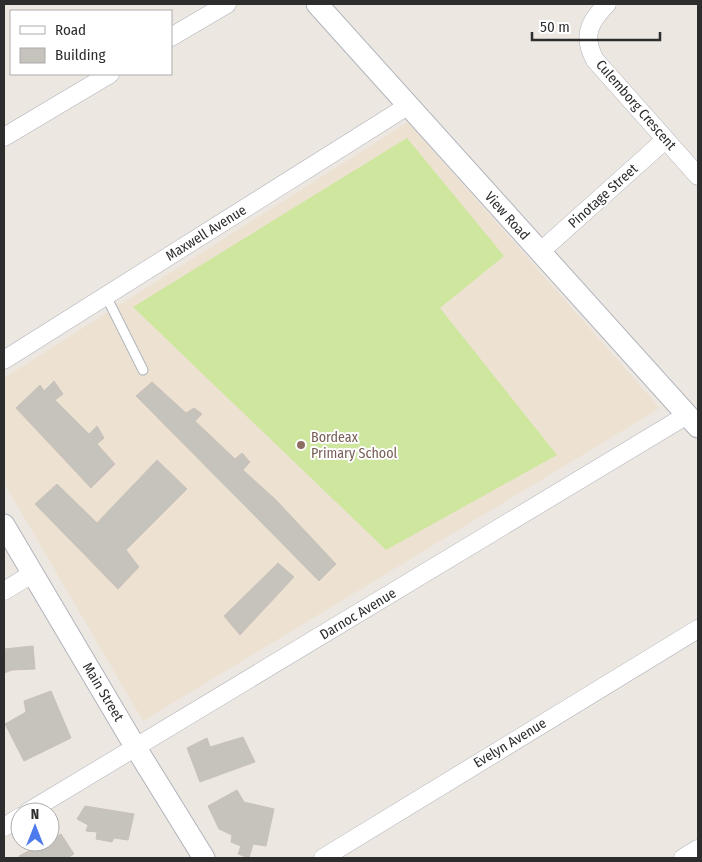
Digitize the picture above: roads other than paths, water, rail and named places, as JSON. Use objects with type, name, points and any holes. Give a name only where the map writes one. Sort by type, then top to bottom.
[{"type":"street","points":[[172,36],[227,4]]},
{"type":"street","name":"View Road","points":[[317,4],[693,421]]},
{"type":"street","name":"Culemborg Crescent","points":[[607,4],[593,19],[590,26],[588,41],[590,51],[595,60],[698,176]]},
{"type":"street","points":[[4,137],[108,75]]},
{"type":"street","name":"Maxwell Avenue","points":[[4,360],[409,105]]},
{"type":"street","name":"Pinotage Street","points":[[540,252],[665,140]]},
{"type":"street","name":"Darnoc Avenue","points":[[45,802],[693,421]]},
{"type":"street","name":"Main Street","points":[[4,525],[136,748],[204,858]]},
{"type":"street","points":[[4,591],[32,574]]},
{"type":"street","name":"Evelyn Avenue","points":[[323,858],[698,629]]},
{"type":"street","points":[[683,858],[698,849]]},
{"type":"lane","points":[[106,296],[143,370]]},
{"type":"place","name":"Bordeax Primary School","points":[[301,445]]}]
